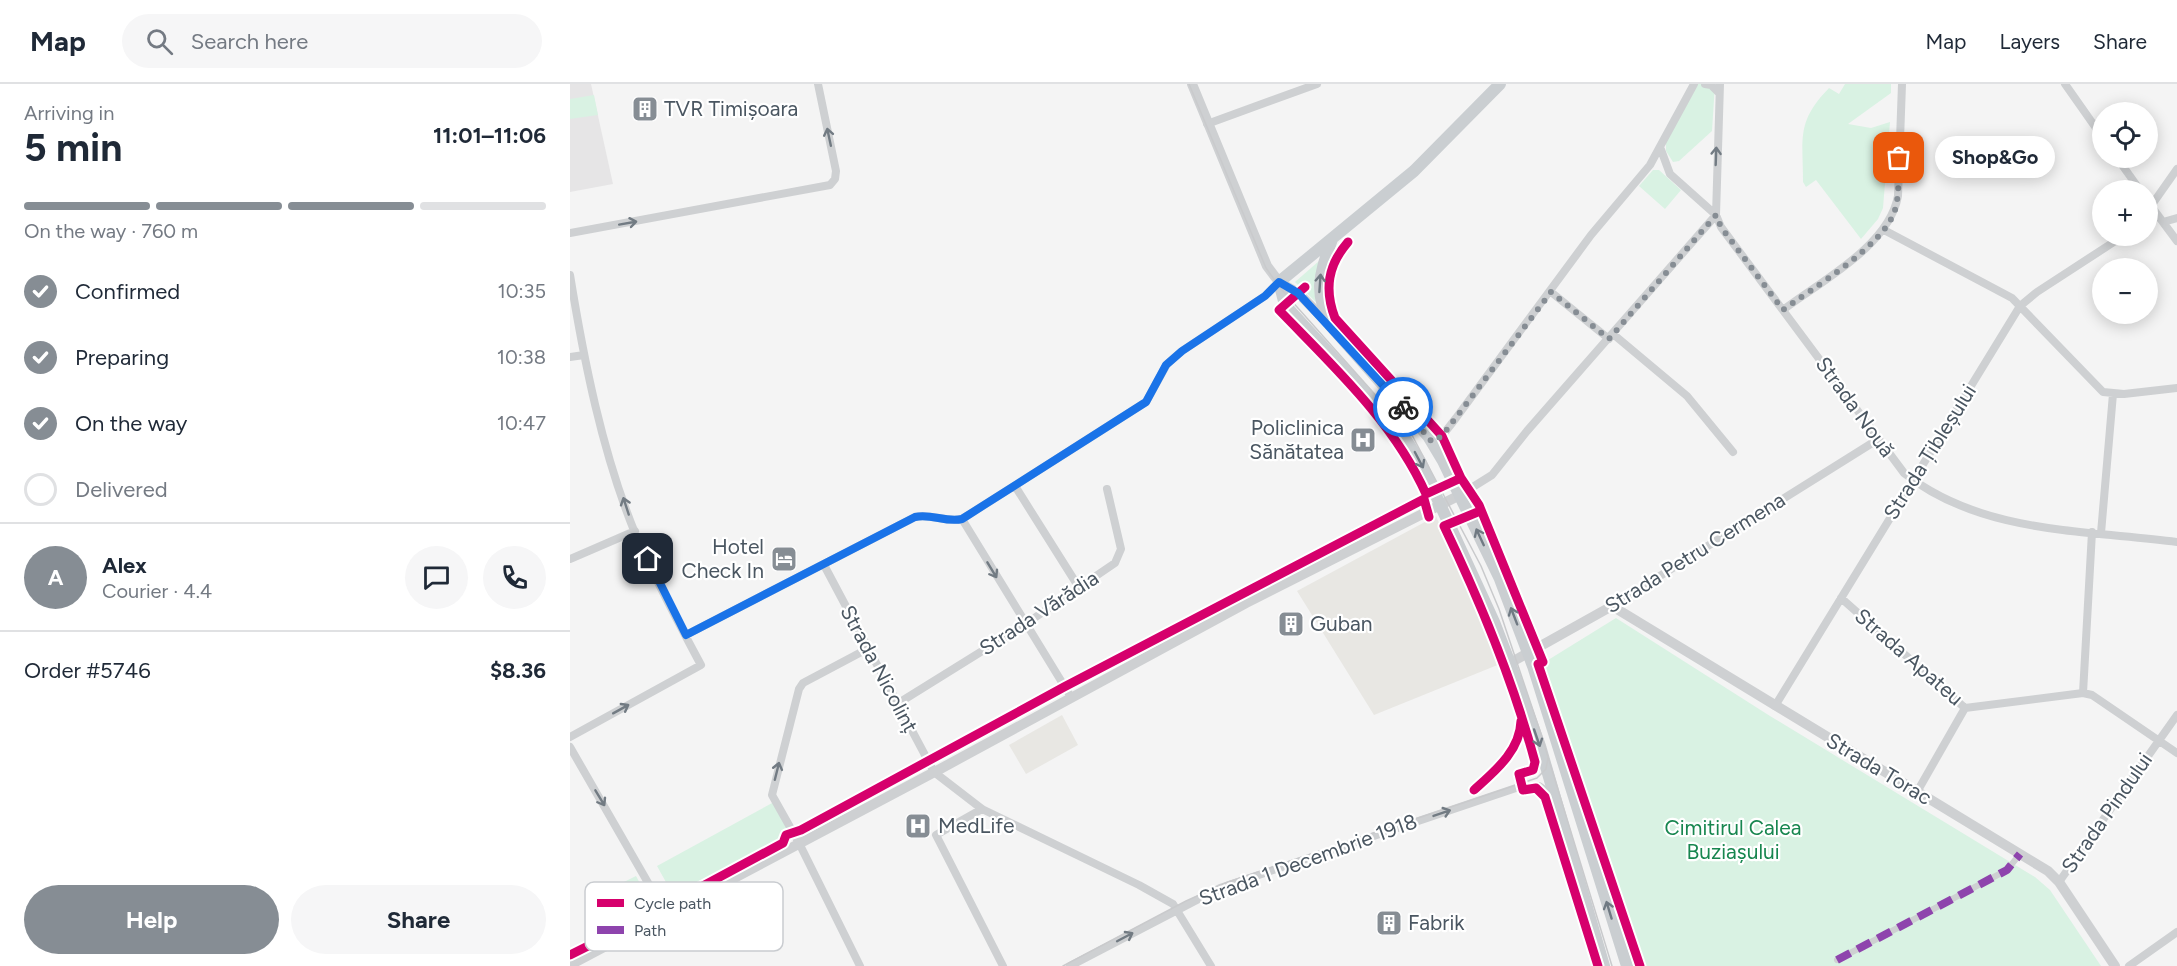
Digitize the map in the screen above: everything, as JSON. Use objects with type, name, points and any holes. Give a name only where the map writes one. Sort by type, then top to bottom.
[{"type":"main road","points":[[1500,84],[1414,171],[1279,282],[1285,305],[1407,440],[1440,504],[1510,663],[1540,746],[1604,966]]},
{"type":"main road","points":[[1332,239],[1321,270],[1319,294],[1322,307],[1331,326],[1432,442],[1500,579],[1528,652],[1627,966]]},
{"type":"street","points":[[570,233],[827,186],[834,181],[836,171],[818,84]]},
{"type":"street","points":[[1192,84],[1261,253],[1279,282],[1298,293],[1331,326]]},
{"type":"street","points":[[1207,124],[1317,84]]},
{"type":"street","points":[[1783,310],[1862,251],[1884,230],[1894,214],[1898,196],[1902,84]]},
{"type":"street","points":[[2065,84],[2092,122]]},
{"type":"street","points":[[726,882],[1246,603],[1460,495],[1492,475],[1716,215],[1719,89],[1711,85],[1694,85],[1650,165],[1591,235],[1551,292],[1442,436],[1432,442]]},
{"type":"street","points":[[1660,147],[1666,168]]},
{"type":"street","points":[[1650,165],[1658,164],[1666,168],[1685,189],[1716,215]]},
{"type":"street","points":[[2158,193],[2177,169]]},
{"type":"street","name":"Strada Nouă","points":[[1716,215],[1721,227],[1838,382],[1877,440],[1899,468],[1913,480],[1945,498],[2001,519],[2034,527],[2177,542]]},
{"type":"street","points":[[2158,215],[2177,241]]},
{"type":"street","points":[[2163,222],[2177,218]]},
{"type":"street","points":[[1884,230],[1962,270],[2020,306],[2097,389],[2113,394],[2177,388]]},
{"type":"street","name":"Strada Țibleșului","points":[[1775,705],[2020,306],[2037,292],[2108,246]]},
{"type":"street","points":[[570,275],[584,355],[600,422],[635,531],[701,665],[570,737]]},
{"type":"street","points":[[686,635],[824,566],[915,517],[931,515],[954,521],[962,519],[1146,402],[1169,363],[1265,296],[1279,282]]},
{"type":"street","points":[[1551,292],[1687,396],[1733,452]]},
{"type":"street","points":[[570,357],[584,355]]},
{"type":"street","points":[[2113,394],[2096,533],[2083,693],[2092,695],[2177,753]]},
{"type":"street","name":"Strada Petru Cermena","points":[[1510,663],[1612,606],[1877,440]]},
{"type":"street","points":[[1015,486],[1078,586]]},
{"type":"street","name":"Strada Vărădia","points":[[897,704],[1024,625],[1114,563],[1121,553],[1107,489]]},
{"type":"street","points":[[962,519],[1024,625],[1071,697]]},
{"type":"street","points":[[570,559],[635,531]]},
{"type":"street","name":"Strada Nicolinț","points":[[824,566],[934,772]]},
{"type":"street","name":"Strada Apateu","points":[[1841,598],[1965,708],[2083,693]]},
{"type":"street","name":"Strada Torac","points":[[1612,606],[2020,854],[2059,882],[2115,966]]},
{"type":"street","points":[[860,966],[799,843],[772,795],[799,689],[803,684],[869,648]]},
{"type":"street","points":[[1917,792],[1965,708]]},
{"type":"street","name":"Strada Pindului","points":[[2059,882],[2177,715]]},
{"type":"street","points":[[570,747],[648,882]]},
{"type":"street","points":[[934,772],[982,809],[1149,890],[1177,908],[1211,966]]},
{"type":"street","name":"Strada 1 Decembrie 1918","points":[[1073,965],[1177,908],[1249,878],[1516,788],[1539,786],[1553,796]]},
{"type":"street","points":[[982,809],[936,835],[1004,966]]},
{"type":"street","points":[[1837,960],[2007,870],[2020,854]]},
{"type":"street","points":[[2129,966],[2177,932]]},
{"type":"street","points":[[570,965],[596,951]]},
{"type":"shaded area","points":[[570,84],[591,84],[613,184],[570,192]]},
{"type":"shaded area","points":[[1436,516],[1500,664],[1374,715],[1297,591]]},
{"type":"shaded area","points":[[1062,715],[1078,745],[1026,774],[1009,745]]},
{"type":"green space","points":[[1698,84],[1715,84],[1712,131],[1679,161],[1673,162],[1666,151],[1666,142]]},
{"type":"green space","points":[[1845,84],[1891,84],[1891,93],[1848,124],[1871,128],[1890,122],[1883,208],[1878,219],[1861,239],[1816,180],[1806,187],[1803,182],[1803,142],[1806,121],[1818,100],[1829,88],[1839,94]]},
{"type":"green space","points":[[594,95],[598,115],[570,119],[570,99]]},
{"type":"green space","points":[[1653,170],[1659,170],[1681,190],[1665,209],[1639,186]]},
{"type":"green space","points":[[1319,261],[1316,302],[1295,282]]},
{"type":"green space","name":"Cimitirul Calea Buziașului","points":[[1616,618],[1770,716],[2035,877],[2050,890],[2101,966],[1643,966],[1540,665]]},
{"type":"green space","points":[[774,802],[790,835],[787,842],[714,882],[666,882],[657,866]]},
{"type":"green space","points":[[636,876],[639,882],[624,882]]},
{"type":"tram line","points":[[1189,84],[1266,268],[1281,289],[1413,437],[1481,566],[1499,609],[1541,734],[1612,966]]},
{"type":"tram line","points":[[1063,966],[1186,901],[1228,882],[1537,778],[1546,769],[1548,758]]},
{"type":"marked path","points":[[1837,960],[2007,870],[2020,854]]},
{"type":"cycle path","points":[[1348,242],[1336,260],[1330,278],[1330,297],[1335,318],[1442,436],[1461,478],[1479,505],[1543,662]]},
{"type":"cycle path","points":[[1305,287],[1279,310],[1341,374],[1380,419],[1413,468],[1426,494],[1461,478]]},
{"type":"cycle path","points":[[710,882],[783,843],[786,835],[801,830],[1064,687],[1424,499],[1429,517]]},
{"type":"cycle path","points":[[1480,511],[1444,526],[1495,642],[1526,731],[1535,762],[1533,770],[1519,774],[1523,790],[1536,788],[1545,797],[1598,966]]},
{"type":"cycle path","points":[[1538,664],[1640,966]]},
{"type":"cycle path","points":[[1474,790],[1505,760],[1516,742],[1521,721]]},
{"type":"cycle path","points":[[570,955],[585,948]]},
{"type":"way so far","points":[[1403,407],[1432,442],[1442,436],[1551,292],[1609,339],[1695,236],[1716,215],[1721,227],[1783,310],[1862,251],[1884,230],[1894,214],[1898,196],[1899,158]]},
{"type":"place","name":"TVR Timișoara","points":[[645,109]]},
{"type":"place","name":"Shop&Go","points":[[1899,158]]},
{"type":"place","name":"Policlinica Sănătatea","points":[[1363,440]]},
{"type":"place","name":"Hotel Check In","points":[[784,559]]},
{"type":"place","name":"Guban","points":[[1291,624]]},
{"type":"place","name":"MedLife","points":[[918,826]]},
{"type":"place","name":"Fabrik","points":[[1389,923]]},
{"type":"route","points":[[648,559],[686,635],[824,566],[915,517],[931,515],[954,521],[962,519],[1146,402],[1150,399],[1166,365],[1182,351],[1265,296],[1279,282],[1298,293],[1331,326],[1403,407]]}]
